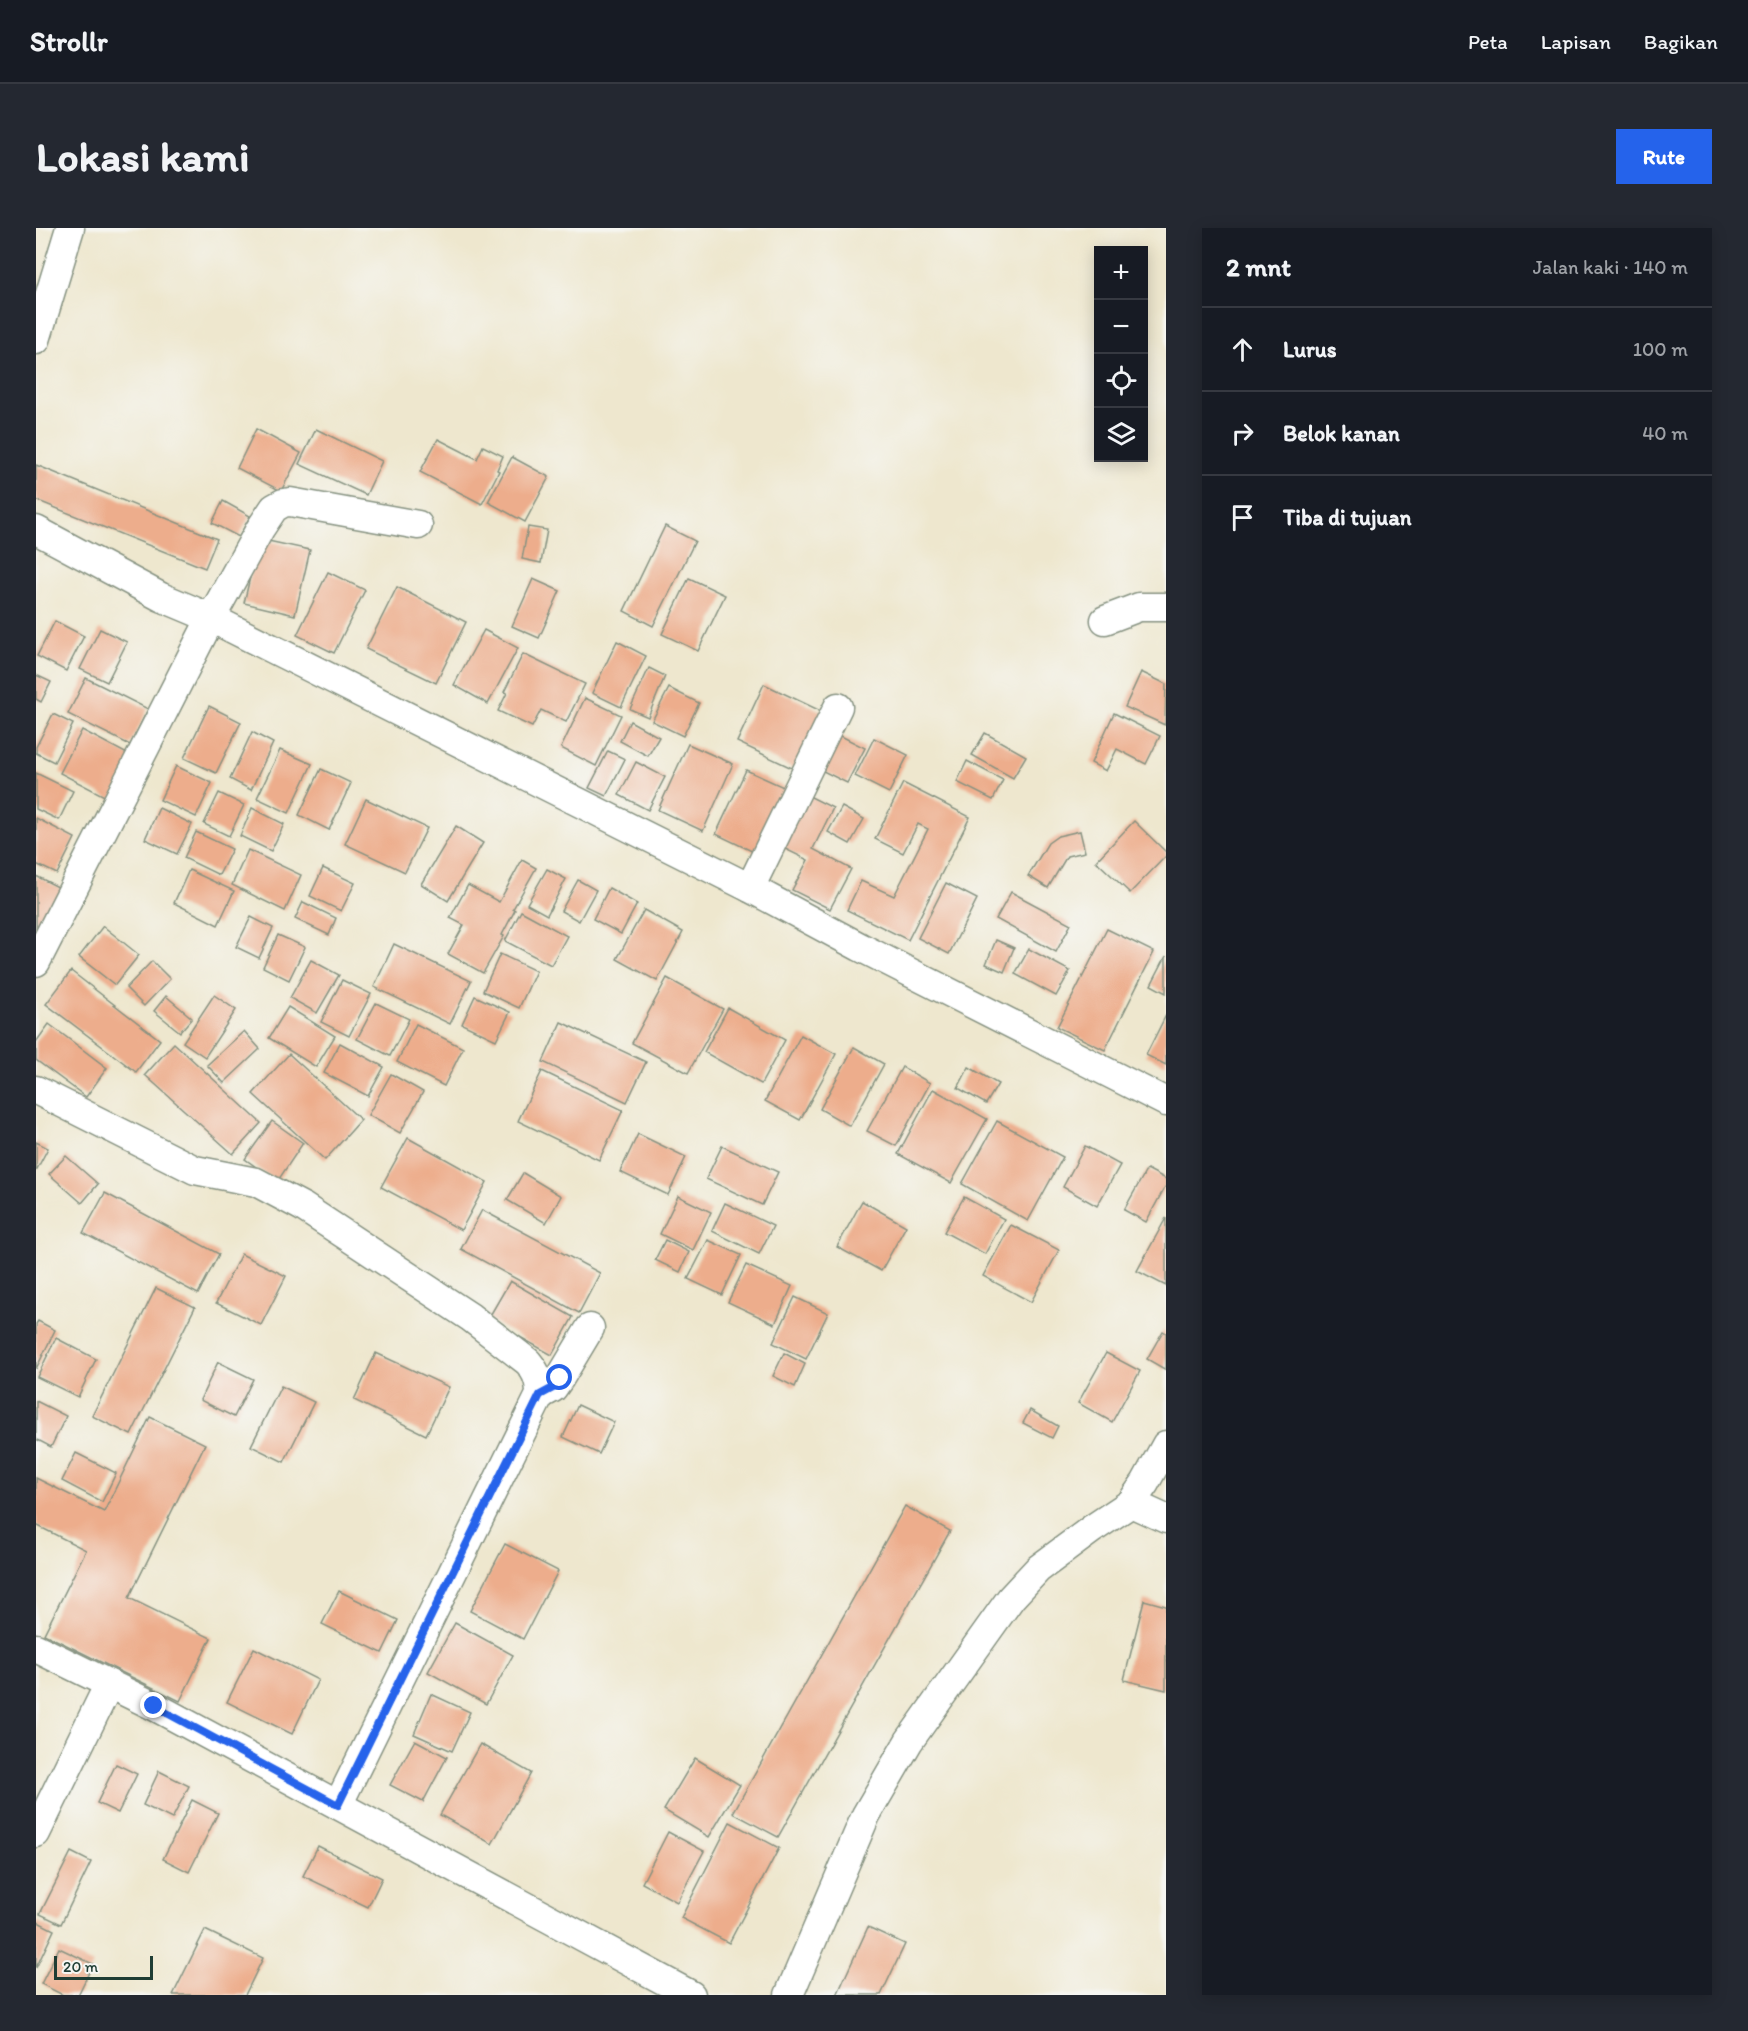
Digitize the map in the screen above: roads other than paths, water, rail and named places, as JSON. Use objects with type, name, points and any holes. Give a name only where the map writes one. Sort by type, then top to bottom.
[{"type":"street","points":[[36,340],[70,228]]},
{"type":"street","points":[[36,962],[211,618],[274,508],[283,502],[290,502],[418,525]]},
{"type":"street","points":[[36,530],[161,597],[211,618],[750,888],[1166,1102]]},
{"type":"street","points":[[1105,620],[1139,607],[1166,607]]},
{"type":"street","points":[[750,888],[838,706]]},
{"type":"street","points":[[36,1090],[195,1170],[256,1182],[303,1207],[470,1317],[528,1362],[536,1371],[540,1384],[540,1395],[338,1805]]},
{"type":"street","points":[[540,1395],[553,1388],[590,1328]]},
{"type":"street","points":[[789,1995],[866,1815],[909,1741],[1011,1598],[1038,1569],[1131,1503],[1166,1445]]},
{"type":"street","points":[[1131,1503],[1166,1518]]},
{"type":"street","points":[[36,1648],[154,1706],[691,1995]]},
{"type":"street","points":[[36,1833],[109,1684]]}]
